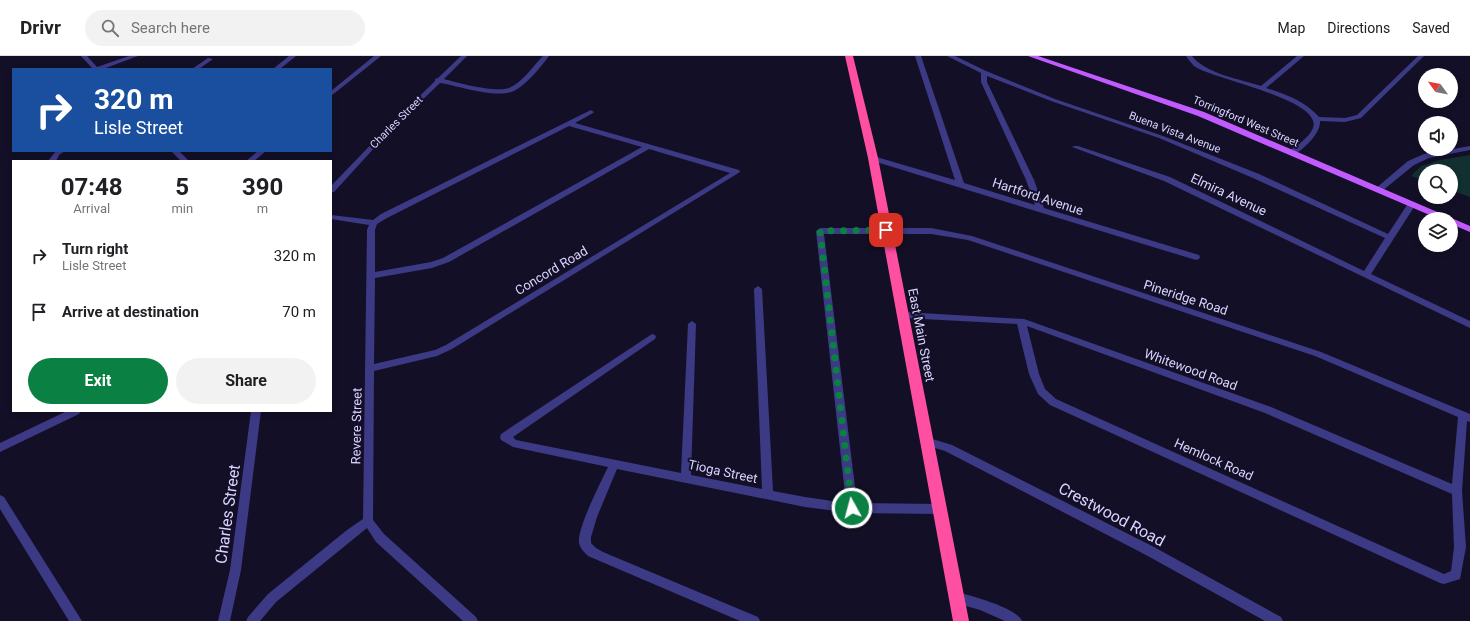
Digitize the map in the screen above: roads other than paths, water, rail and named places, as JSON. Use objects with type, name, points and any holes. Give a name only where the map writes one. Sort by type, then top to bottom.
[{"type":"highway","name":"East Main Street","points":[[849,56],[873,158],[929,442],[961,621]]},
{"type":"main road","name":"Torringford West Street","points":[[1031,56],[1190,110],[1431,212]]},
{"type":"main road","points":[[1458,224],[1470,229]]},
{"type":"street","points":[[84,56],[95,68]]},
{"type":"street","points":[[99,68],[135,56]]},
{"type":"street","points":[[277,68],[293,56]]},
{"type":"street","points":[[332,93],[378,56]]},
{"type":"street","name":"Charles Street","points":[[332,189],[437,80],[464,56]]},
{"type":"street","points":[[437,80],[498,91],[509,90],[516,86],[546,56]]},
{"type":"street","points":[[918,56],[960,183]]},
{"type":"street","name":"Buena Vista Avenue","points":[[950,56],[984,72],[1053,100],[1161,136],[1256,176],[1390,237]]},
{"type":"street","points":[[1189,56],[1190,60],[1207,71],[1262,88],[1296,102],[1308,110],[1316,118],[1317,127],[1311,137],[1292,153]]},
{"type":"street","points":[[1262,88],[1301,56]]},
{"type":"street","points":[[1316,118],[1345,120],[1359,117],[1421,56]]},
{"type":"street","points":[[196,68],[210,59]]},
{"type":"street","points":[[984,72],[984,82],[1030,180],[1041,210]]},
{"type":"street","points":[[332,216],[374,222],[591,112]]},
{"type":"street","points":[[568,124],[647,147]]},
{"type":"street","points":[[371,276],[432,265],[446,260],[647,147]]},
{"type":"street","name":"Concord Road","points":[[371,368],[437,353],[449,347],[736,172],[647,147]]},
{"type":"street","name":"Elmira Avenue","points":[[1076,147],[1167,178],[1470,325]]},
{"type":"street","points":[[1379,189],[1411,164],[1427,156],[1470,148]]},
{"type":"street","points":[[53,160],[56,154],[59,152]]},
{"type":"street","points":[[176,152],[184,160]]},
{"type":"street","points":[[251,160],[261,152]]},
{"type":"street","name":"Hartford Avenue","points":[[873,158],[960,183],[1041,210],[1196,257]]},
{"type":"street","points":[[1366,274],[1412,204]]},
{"type":"street","name":"Revere Street","points":[[368,520],[371,368],[371,230],[374,222]]},
{"type":"street","name":"Pineridge Road","points":[[852,508],[820,231],[931,230],[969,238],[1318,354],[1466,417]]},
{"type":"street","points":[[758,289],[768,495]]},
{"type":"street","name":"Whitewood Road","points":[[904,315],[1021,321],[1268,410],[1457,491]]},
{"type":"street","name":"Hemlock Road","points":[[1021,321],[1034,374],[1041,391],[1053,402],[1444,579],[1456,575],[1460,548],[1457,491]]},
{"type":"street","points":[[686,478],[692,324]]},
{"type":"street","name":"Tioga Street","points":[[652,337],[505,437],[513,443],[526,446],[614,465],[805,502],[852,508],[940,509]]},
{"type":"street","points":[[0,448],[75,412]]},
{"type":"street","name":"Charles Street","points":[[224,621],[235,576],[252,453],[256,412]]},
{"type":"street","points":[[1457,491],[1466,417]]},
{"type":"street","name":"Crestwood Road","points":[[929,442],[948,448],[1062,505],[1150,551],[1277,621]]},
{"type":"street","points":[[614,465],[586,532],[585,544],[589,549],[610,560],[754,621]]},
{"type":"street","points":[[0,500],[76,621]]},
{"type":"street","points":[[252,621],[272,598],[368,520],[380,538],[472,621]]},
{"type":"street","points":[[956,598],[973,601],[997,610],[1016,621]]}]
